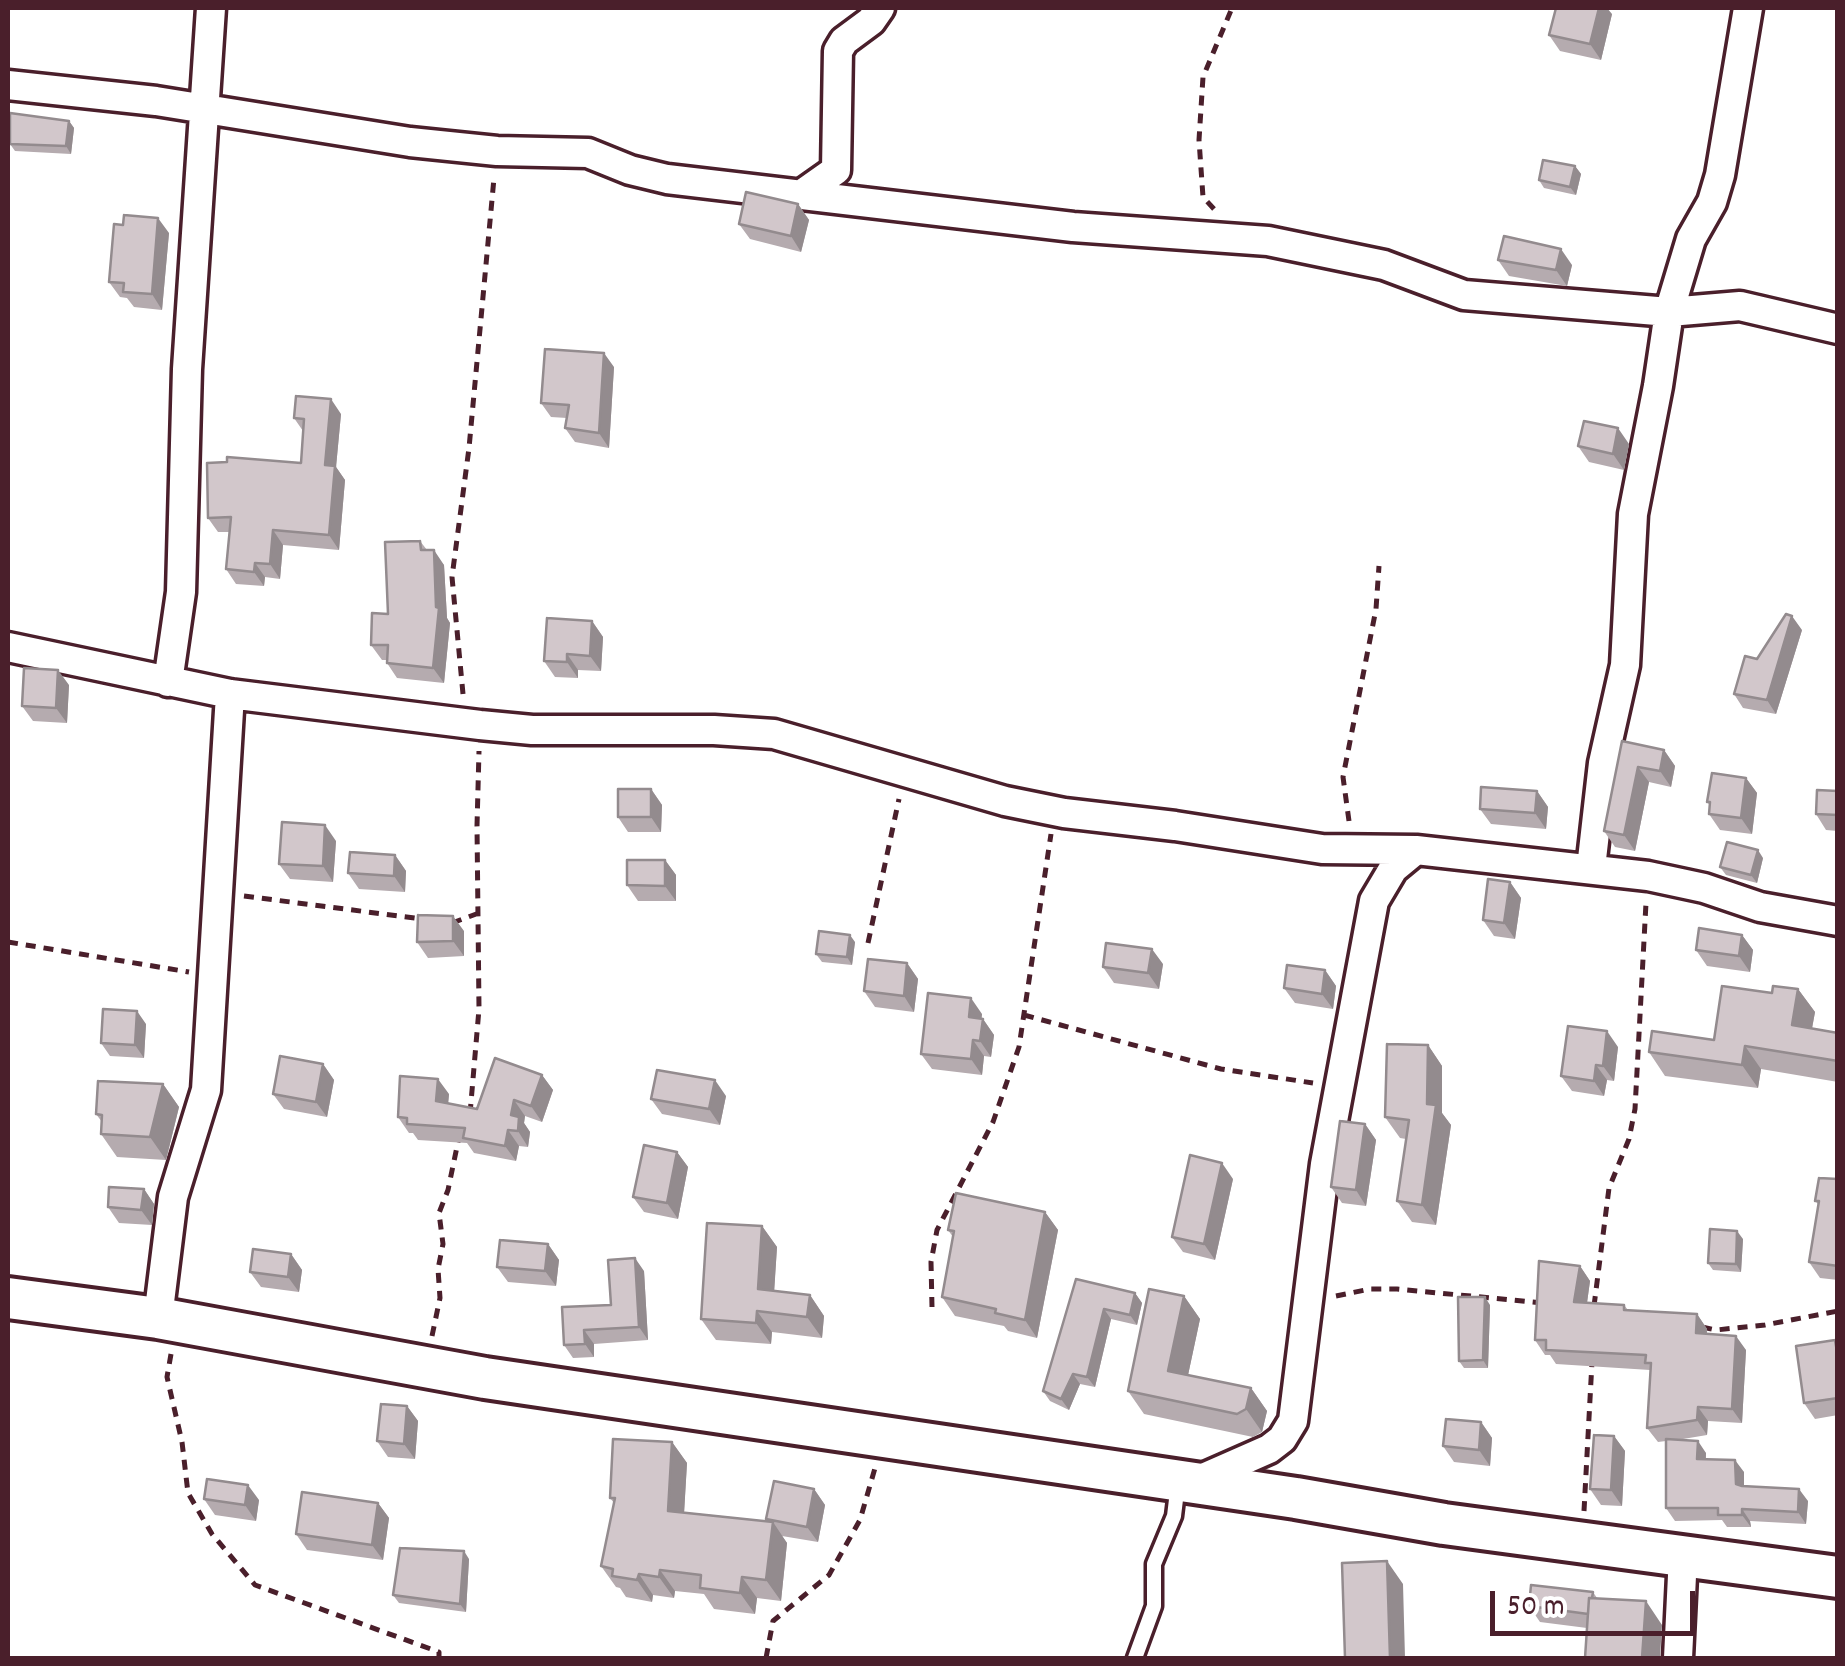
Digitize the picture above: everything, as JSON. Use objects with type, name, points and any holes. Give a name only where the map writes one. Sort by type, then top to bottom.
[{"type":"street","points":[[168,682],[181,592],[187,369],[211,8]]},
{"type":"street","points":[[802,194],[836,170],[838,51],[880,8]]},
{"type":"street","points":[[1590,868],[1603,762],[1625,665],[1633,514],[1669,312],[1691,239],[1712,202],[1720,175],[1748,8]]},
{"type":"street","points":[[8,85],[205,109],[410,142],[588,153],[648,176],[1073,227],[1268,241],[1384,264],[1464,295],[1669,312],[1740,306],[1838,329]]},
{"type":"street","points":[[8,647],[230,694],[480,725],[532,730],[714,730],[774,734],[1054,812],[1322,849],[1416,850],[1648,876],[1704,888],[1760,907],[1838,921]]},
{"type":"street","points":[[168,1320],[178,1174],[204,1105],[230,694]]},
{"type":"street","points":[[1184,1483],[1269,1449],[1294,1421],[1339,1087],[1374,902],[1393,869],[1416,850]]},
{"type":"street","points":[[8,1298],[168,1320],[485,1378],[1444,1524],[1838,1577]]},
{"type":"street","points":[[1678,1658],[1683,1555]]},
{"type":"lane","points":[[1135,1658],[1154,1606],[1154,1564],[1184,1483]]},
{"type":"path","points":[[1208,236],[1216,212],[1204,196],[1199,140],[1202,77],[1232,8]]},
{"type":"path","points":[[445,1346],[431,1336],[440,1298],[438,1269],[443,1244],[439,1213],[459,1136],[472,1112],[480,913],[480,725],[462,692],[452,577],[497,150]]},
{"type":"path","points":[[1373,850],[1349,824],[1343,777],[1376,609],[1378,566]]},
{"type":"path","points":[[868,943],[906,772]]},
{"type":"path","points":[[932,1307],[931,1262],[937,1230],[993,1122],[1019,1048],[1054,812]]},
{"type":"path","points":[[1583,1306],[1594,1307],[1608,1188],[1629,1139],[1635,1110],[1648,876]]},
{"type":"path","points":[[216,893],[456,924],[480,913]]},
{"type":"path","points":[[8,942],[212,976]]},
{"type":"path","points":[[1024,1016],[1221,1069],[1339,1087]]},
{"type":"path","points":[[1307,1304],[1370,1289],[1552,1304]]},
{"type":"path","points":[[1699,1327],[1716,1330],[1765,1325],[1838,1311]]},
{"type":"path","points":[[168,1320],[166,1377],[182,1442],[188,1493],[212,1534],[255,1585],[439,1652],[439,1658]]},
{"type":"path","points":[[1582,1541],[1592,1361]]},
{"type":"path","points":[[766,1658],[773,1622],[829,1575],[860,1520],[884,1436]]},
{"type":"building","points":[[1556,8],[1599,8],[1590,44],[1549,35]]},
{"type":"building","points":[[10,113],[69,121],[66,146],[10,144]]},
{"type":"building","points":[[1543,160],[1575,166],[1570,187],[1539,180]]},
{"type":"building","points":[[746,192],[798,204],[791,236],[739,224]]},
{"type":"building","points":[[124,215],[158,218],[152,294],[123,292],[124,283],[109,282],[114,224],[123,225]]},
{"type":"building","points":[[1504,236],[1561,249],[1556,270],[1498,260]]},
{"type":"building","points":[[545,349],[604,353],[599,433],[565,428],[569,405],[541,403]]},
{"type":"building","points":[[296,396],[331,399],[325,465],[335,466],[329,535],[273,530],[270,564],[255,563],[254,572],[226,569],[231,517],[208,518],[207,463],[227,462],[227,457],[301,463],[304,419],[294,418]]},
{"type":"building","points":[[1584,421],[1618,428],[1613,454],[1578,446]]},
{"type":"building","points":[[420,541],[421,550],[434,550],[439,608],[433,668],[387,663],[388,645],[371,645],[372,613],[388,614],[385,542]]},
{"type":"building","points":[[1786,614],[1792,616],[1767,700],[1734,694],[1745,656],[1757,659]]},
{"type":"building","points":[[547,618],[592,621],[590,656],[567,654],[567,662],[544,661]]},
{"type":"building","points":[[24,668],[58,670],[56,708],[22,706]]},
{"type":"building","points":[[1622,741],[1664,750],[1660,771],[1638,767],[1624,835],[1604,831]]},
{"type":"building","points":[[1712,773],[1746,778],[1741,818],[1709,814]]},
{"type":"building","points":[[1481,787],[1537,791],[1535,813],[1480,809]]},
{"type":"building","points":[[618,789],[651,789],[651,817],[618,817]]},
{"type":"building","points":[[1817,790],[1838,791],[1838,815],[1816,814]]},
{"type":"building","points":[[282,822],[325,825],[323,866],[279,864]]},
{"type":"building","points":[[1727,842],[1758,850],[1751,875],[1720,867]]},
{"type":"building","points":[[350,852],[395,855],[394,876],[348,873]]},
{"type":"building","points":[[627,860],[665,860],[665,886],[627,885]]},
{"type":"building","points":[[1488,879],[1510,882],[1504,923],[1483,920]]},
{"type":"building","points":[[418,915],[453,916],[453,941],[417,942]]},
{"type":"building","points":[[1699,928],[1742,935],[1739,956],[1696,950]]},
{"type":"building","points":[[819,931],[850,935],[847,957],[816,954]]},
{"type":"building","points":[[1106,943],[1152,949],[1148,973],[1103,967]]},
{"type":"building","points":[[868,959],[907,963],[904,996],[864,991]]},
{"type":"building","points":[[1287,965],[1325,970],[1322,994],[1284,988]]},
{"type":"building","points":[[1722,986],[1772,993],[1773,986],[1798,989],[1792,1025],[1838,1033],[1838,1061],[1745,1046],[1742,1065],[1649,1052],[1652,1031],[1714,1040]]},
{"type":"building","points":[[928,993],[971,998],[969,1017],[983,1019],[980,1041],[973,1040],[971,1059],[921,1054]]},
{"type":"building","points":[[103,1009],[137,1011],[135,1045],[101,1043]]},
{"type":"building","points":[[1568,1026],[1607,1031],[1603,1066],[1596,1065],[1594,1081],[1561,1076]]},
{"type":"building","points":[[1387,1044],[1428,1045],[1427,1104],[1436,1105],[1422,1205],[1397,1201],[1409,1120],[1385,1117]]},
{"type":"building","points":[[280,1056],[323,1064],[316,1102],[273,1094]]},
{"type":"building","points":[[495,1058],[542,1075],[531,1106],[514,1100],[511,1115],[519,1117],[518,1131],[508,1130],[505,1146],[463,1138],[465,1128],[407,1124],[407,1118],[398,1117],[400,1076],[438,1079],[436,1101],[477,1109]]},
{"type":"building","points":[[657,1070],[715,1080],[709,1109],[651,1099]]},
{"type":"building","points":[[98,1081],[163,1084],[150,1137],[101,1134],[102,1115],[96,1114]]},
{"type":"building","points":[[1340,1121],[1365,1124],[1356,1190],[1331,1187]]},
{"type":"building","points":[[644,1145],[677,1152],[667,1203],[633,1197]]},
{"type":"building","points":[[1190,1155],[1222,1163],[1204,1244],[1172,1237]]},
{"type":"building","points":[[1819,1178],[1838,1179],[1838,1266],[1809,1262]]},
{"type":"building","points":[[109,1187],[144,1189],[141,1210],[108,1207]]},
{"type":"building","points":[[956,1193],[1045,1212],[1025,1320],[942,1297],[954,1231],[948,1230]]},
{"type":"building","points":[[707,1223],[762,1226],[758,1289],[810,1295],[807,1317],[757,1311],[756,1323],[701,1319]]},
{"type":"building","points":[[1710,1229],[1737,1231],[1736,1264],[1708,1263]]},
{"type":"building","points":[[500,1240],[548,1244],[545,1271],[497,1267]]},
{"type":"building","points":[[253,1249],[291,1254],[288,1277],[250,1272]]},
{"type":"building","points":[[635,1258],[639,1327],[584,1330],[585,1344],[564,1345],[562,1307],[611,1305],[608,1260]]},
{"type":"building","points":[[1539,1261],[1580,1266],[1574,1302],[1624,1305],[1624,1310],[1697,1314],[1696,1333],[1736,1336],[1732,1409],[1698,1407],[1697,1420],[1647,1428],[1651,1363],[1645,1363],[1646,1355],[1546,1350],[1546,1340],[1535,1340]]},
{"type":"building","points":[[1076,1279],[1135,1293],[1130,1315],[1104,1309],[1087,1377],[1073,1374],[1061,1399],[1043,1391]]},
{"type":"building","points":[[1149,1289],[1184,1296],[1168,1371],[1251,1388],[1246,1409],[1237,1414],[1128,1391]]},
{"type":"building","points":[[1458,1297],[1485,1297],[1483,1360],[1459,1361]]},
{"type":"building","points":[[1835,1340],[1838,1398],[1804,1403],[1796,1346]]},
{"type":"building","points":[[381,1404],[407,1406],[404,1444],[377,1441]]},
{"type":"building","points":[[1446,1419],[1481,1422],[1479,1450],[1443,1446]]},
{"type":"building","points":[[1594,1435],[1614,1436],[1611,1490],[1590,1489]]},
{"type":"building","points":[[613,1439],[672,1442],[668,1511],[773,1522],[766,1580],[742,1577],[740,1593],[700,1588],[701,1575],[660,1570],[659,1577],[639,1574],[637,1580],[612,1576],[613,1569],[601,1566],[615,1498],[610,1498]]},
{"type":"building","points":[[1666,1439],[1698,1441],[1697,1459],[1735,1460],[1736,1484],[1799,1489],[1798,1512],[1742,1509],[1742,1515],[1718,1515],[1718,1508],[1666,1508]]},
{"type":"building","points":[[207,1479],[248,1485],[245,1505],[204,1499]]},
{"type":"building","points":[[774,1481],[814,1489],[807,1527],[766,1519]]},
{"type":"building","points":[[302,1492],[378,1503],[372,1545],[296,1534]]},
{"type":"building","points":[[400,1548],[464,1551],[460,1604],[393,1595]]},
{"type":"building","points":[[1387,1561],[1390,1658],[1345,1658],[1342,1563]]},
{"type":"building","points":[[1531,1585],[1593,1592],[1588,1614],[1529,1606]]},
{"type":"building","points":[[1589,1598],[1646,1601],[1642,1658],[1585,1658]]}]
